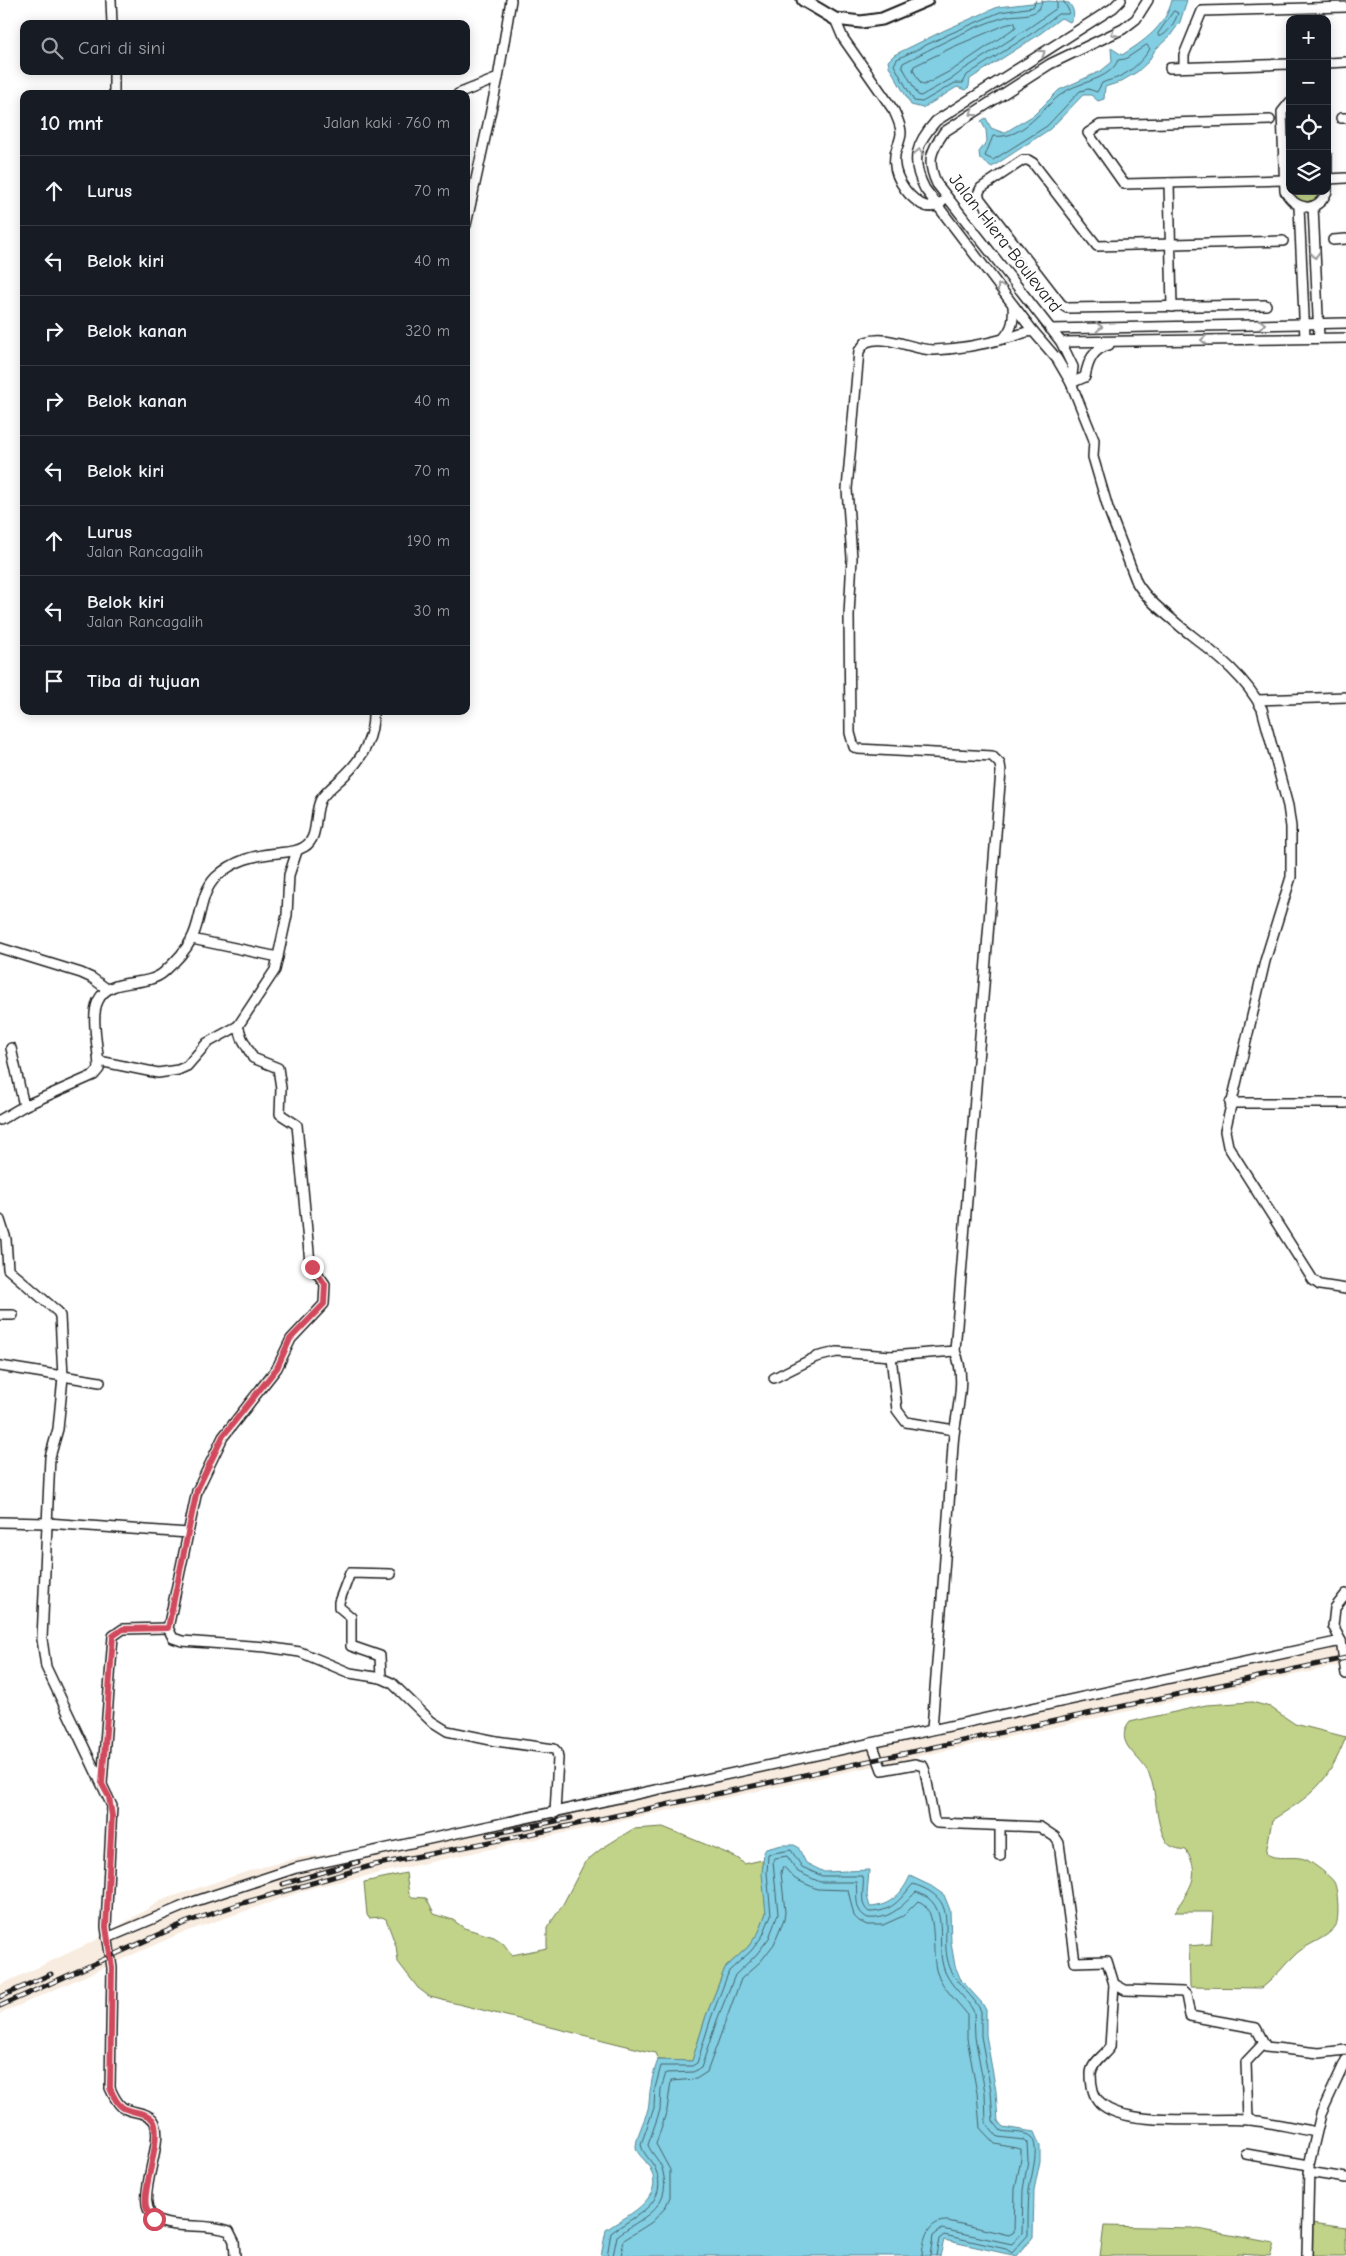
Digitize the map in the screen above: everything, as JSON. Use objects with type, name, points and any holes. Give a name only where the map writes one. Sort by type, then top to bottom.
[{"type":"main road","points":[[803,0],[835,19],[861,22],[882,19],[916,3],[927,0]]},
{"type":"street","points":[[111,0],[112,20]]},
{"type":"street","points":[[470,207],[498,78],[511,0]]},
{"type":"street","name":"Jalan Hiera Boulevard","points":[[1070,382],[1050,351],[938,206],[918,176],[917,156],[922,136],[936,121],[1121,0]]},
{"type":"street","name":"Jalan Hiera Boulevard","points":[[1148,0],[1136,19],[1123,29],[1050,64],[944,132],[935,145],[930,157],[931,172],[948,197],[1050,329],[1346,323]]},
{"type":"street","points":[[1184,67],[1184,55],[1202,11],[1346,7]]},
{"type":"street","points":[[835,19],[843,38],[899,121],[901,134],[894,157],[896,174],[900,181],[914,200],[927,207],[938,206],[948,197]]},
{"type":"street","points":[[1331,63],[1346,62]]},
{"type":"street","points":[[1170,68],[1286,64]]},
{"type":"street","points":[[114,75],[114,90]]},
{"type":"street","points":[[468,90],[498,78]]},
{"type":"street","points":[[1288,105],[1282,112],[1285,191],[1290,201],[1299,207],[1313,206],[1323,200],[1325,195]]},
{"type":"street","points":[[1270,120],[1100,125],[1088,133],[1124,184],[1284,180]]},
{"type":"street","points":[[1266,305],[1067,308],[1061,304],[978,194],[981,188],[1023,160],[1028,160],[1033,163],[1097,246],[1283,241]]},
{"type":"street","points":[[1331,179],[1346,178]]},
{"type":"street","points":[[1169,183],[1172,307]]},
{"type":"street","points":[[1313,206],[1319,338]]},
{"type":"street","points":[[1299,207],[1305,338]]},
{"type":"street","points":[[1333,240],[1346,239]]},
{"type":"street","points":[[1302,274],[1316,274]]},
{"type":"street","points":[[1003,339],[1011,330],[1014,319],[1013,304]]},
{"type":"street","points":[[932,1728],[954,1430],[962,1380],[961,1368],[955,1351],[1000,764],[992,756],[858,749],[854,747],[850,733],[852,558],[847,489],[859,351],[862,346],[873,339],[934,350],[1003,339],[1023,332],[1036,335],[1050,329],[1061,342],[1073,367],[1070,382],[1094,440],[1093,457],[1108,508],[1137,583],[1144,594],[1160,610],[1237,674],[1258,700],[1288,806],[1291,826],[1291,877],[1265,960],[1224,1131],[1228,1146],[1313,1280],[1320,1286],[1346,1289]]},
{"type":"street","points":[[1050,351],[1061,342],[1346,338]]},
{"type":"street","points":[[1070,382],[1085,377],[1087,364],[1100,347],[1125,341]]},
{"type":"street","points":[[1258,700],[1346,698]]},
{"type":"street","points":[[0,1120],[24,1106],[94,1075],[99,1069],[94,1014],[98,1001],[107,989],[117,985],[145,982],[163,973],[192,939],[206,892],[220,873],[247,858],[297,851],[306,847],[311,840],[316,809],[322,798],[348,773],[368,744],[372,735],[373,715]]},
{"type":"street","points":[[99,1061],[158,1073],[178,1070],[187,1066],[207,1043],[238,1026],[272,976],[287,915],[289,876],[297,851]]},
{"type":"street","points":[[192,939],[278,957]]},
{"type":"street","points":[[0,948],[81,973],[92,978],[107,989]]},
{"type":"street","points":[[238,1026],[253,1058],[278,1068],[281,1088],[280,1114],[297,1125],[298,1128],[310,1263],[325,1284],[324,1304],[290,1339],[277,1368],[223,1436],[197,1490],[168,1628],[173,1638],[182,1641],[290,1650],[350,1673],[381,1678],[400,1689],[431,1721],[447,1731],[496,1741],[554,1749],[557,1752],[558,1758],[556,1813]]},
{"type":"street","points":[[11,1048],[24,1106]]},
{"type":"street","points":[[1230,1104],[1346,1103]]},
{"type":"street","points":[[0,1220],[6,1238],[8,1269],[60,1316],[63,1377],[58,1429],[50,1457],[42,1639],[46,1667],[109,1797],[112,1816],[106,1927],[112,1968],[110,2088],[122,2107],[148,2115],[155,2123],[156,2147],[146,2197],[147,2210],[154,2219],[163,2223],[217,2227],[229,2231],[234,2241],[234,2256]]},
{"type":"street","points":[[0,1315],[12,1315]]},
{"type":"street","points":[[774,1378],[816,1357],[831,1354],[891,1356],[955,1351]]},
{"type":"street","points":[[891,1356],[897,1410],[900,1416],[906,1422],[954,1430]]},
{"type":"street","points":[[0,1366],[100,1382]]},
{"type":"street","points":[[0,1522],[47,1523],[188,1533]]},
{"type":"street","points":[[381,1678],[380,1656],[351,1646],[351,1617],[340,1607],[339,1602],[350,1573],[392,1574]]},
{"type":"street","points":[[1346,1594],[1339,1602],[1334,1614],[1333,1626],[1341,1642],[1346,1674]]},
{"type":"street","points":[[102,1784],[113,1636],[123,1629],[168,1628]]},
{"type":"street","points":[[107,1938],[252,1880],[296,1868],[556,1813],[932,1728],[1341,1642]]},
{"type":"street","points":[[872,1743],[882,1770],[915,1764],[923,1766],[934,1820],[937,1823],[1040,1827],[1055,1837],[1059,1843],[1074,1961],[1107,1961],[1114,1984],[1110,2047],[1096,2062],[1091,2072],[1092,2089],[1101,2104],[1128,2116],[1162,2119],[1248,2120],[1316,2132]]},
{"type":"street","points":[[1000,1826],[1000,1856]]},
{"type":"street","points":[[1114,1984],[1125,1990],[1183,1992],[1186,1995],[1190,2016],[1256,2028],[1266,2047],[1330,2053],[1346,2050]]},
{"type":"street","points":[[1248,2120],[1246,2062],[1263,2044]]},
{"type":"street","points":[[1307,2256],[1309,2169],[1316,2132],[1321,2114],[1346,2060]]},
{"type":"street","points":[[1246,2154],[1346,2178]]},
{"type":"shaded area","points":[[1346,1638],[1346,1664],[315,1887],[179,1934],[0,2014],[0,1985],[94,1941],[162,1900],[255,1869],[297,1858],[369,1849],[651,1786]]},
{"type":"green space","points":[[1292,195],[1322,195],[1317,199],[1308,201],[1295,198]]},
{"type":"green space","points":[[1252,1702],[1270,1707],[1295,1724],[1346,1737],[1333,1766],[1318,1786],[1309,1795],[1272,1820],[1266,1853],[1280,1858],[1302,1858],[1307,1860],[1334,1882],[1338,1912],[1337,1924],[1327,1935],[1297,1953],[1262,1988],[1190,1987],[1189,1946],[1211,1944],[1213,1912],[1175,1912],[1192,1882],[1193,1868],[1191,1859],[1186,1850],[1172,1847],[1166,1841],[1160,1825],[1152,1782],[1145,1767],[1126,1743],[1125,1730],[1130,1722],[1206,1705]]},
{"type":"green space","points":[[663,1827],[729,1854],[744,1864],[762,1860],[766,1913],[759,1932],[748,1947],[725,1968],[706,2016],[692,2061],[658,2060],[655,2053],[430,1997],[418,1988],[398,1962],[396,1946],[386,1919],[382,1917],[369,1918],[367,1915],[364,1882],[406,1873],[409,1894],[412,1897],[426,1898],[434,1914],[453,1920],[464,1928],[494,1937],[503,1943],[512,1955],[547,1948],[547,1928],[562,1906],[585,1862],[601,1849],[633,1829]]},
{"type":"green space","points":[[1305,2222],[1346,2228],[1346,2256],[1304,2256]]},
{"type":"green space","points":[[1104,2226],[1192,2228],[1274,2243],[1270,2256],[1237,2254],[1237,2256],[1100,2256]]},
{"type":"water","points":[[1172,0],[1187,0],[1180,22],[1170,36],[1155,50],[1148,62],[1137,72],[1120,82],[1105,87],[1104,99],[1098,101],[1091,95],[1083,95],[1050,129],[992,167],[980,159],[979,152],[987,141],[986,130],[981,121],[986,118],[991,128],[1004,133],[1034,115],[1059,90],[1101,71],[1112,62],[1111,48],[1122,55],[1138,45],[1165,18]]},
{"type":"water","points":[[1049,1],[1069,3],[1074,12],[1070,22],[1061,18],[1037,36],[970,79],[969,87],[965,90],[957,87],[923,108],[911,105],[889,66],[888,61],[894,55],[998,7]]},
{"type":"water","points":[[782,1845],[798,1847],[806,1863],[824,1872],[869,1870],[867,1896],[870,1907],[884,1904],[894,1898],[910,1876],[931,1886],[944,1895],[950,1910],[951,1943],[955,1966],[961,1980],[986,2010],[986,2035],[996,2091],[998,2121],[1003,2127],[1034,2132],[1040,2146],[1040,2161],[1034,2190],[1033,2237],[1017,2256],[944,2240],[940,2256],[601,2256],[606,2230],[643,2204],[653,2187],[653,2177],[648,2165],[637,2151],[636,2146],[648,2109],[652,2079],[658,2060],[692,2061],[706,2016],[725,1968],[748,1947],[759,1932],[766,1913],[762,1874],[764,1852],[766,1849]]},
{"type":"railway","points":[[0,2006],[187,1922],[243,1903],[374,1865],[540,1832],[1346,1658]]},
{"type":"railway","points":[[488,1835],[571,1818]]},
{"type":"railway","points":[[283,1884],[358,1862]]},
{"type":"railway","points":[[0,1997],[51,1974]]},
{"type":"route","points":[[154,2219],[147,2210],[146,2197],[156,2147],[155,2123],[148,2115],[136,2113],[122,2107],[110,2088],[112,1968],[106,1927],[112,1806],[102,1784],[113,1636],[123,1629],[168,1628],[197,1490],[223,1436],[277,1368],[290,1339],[321,1310],[324,1304],[326,1298],[325,1284],[312,1267]]}]
